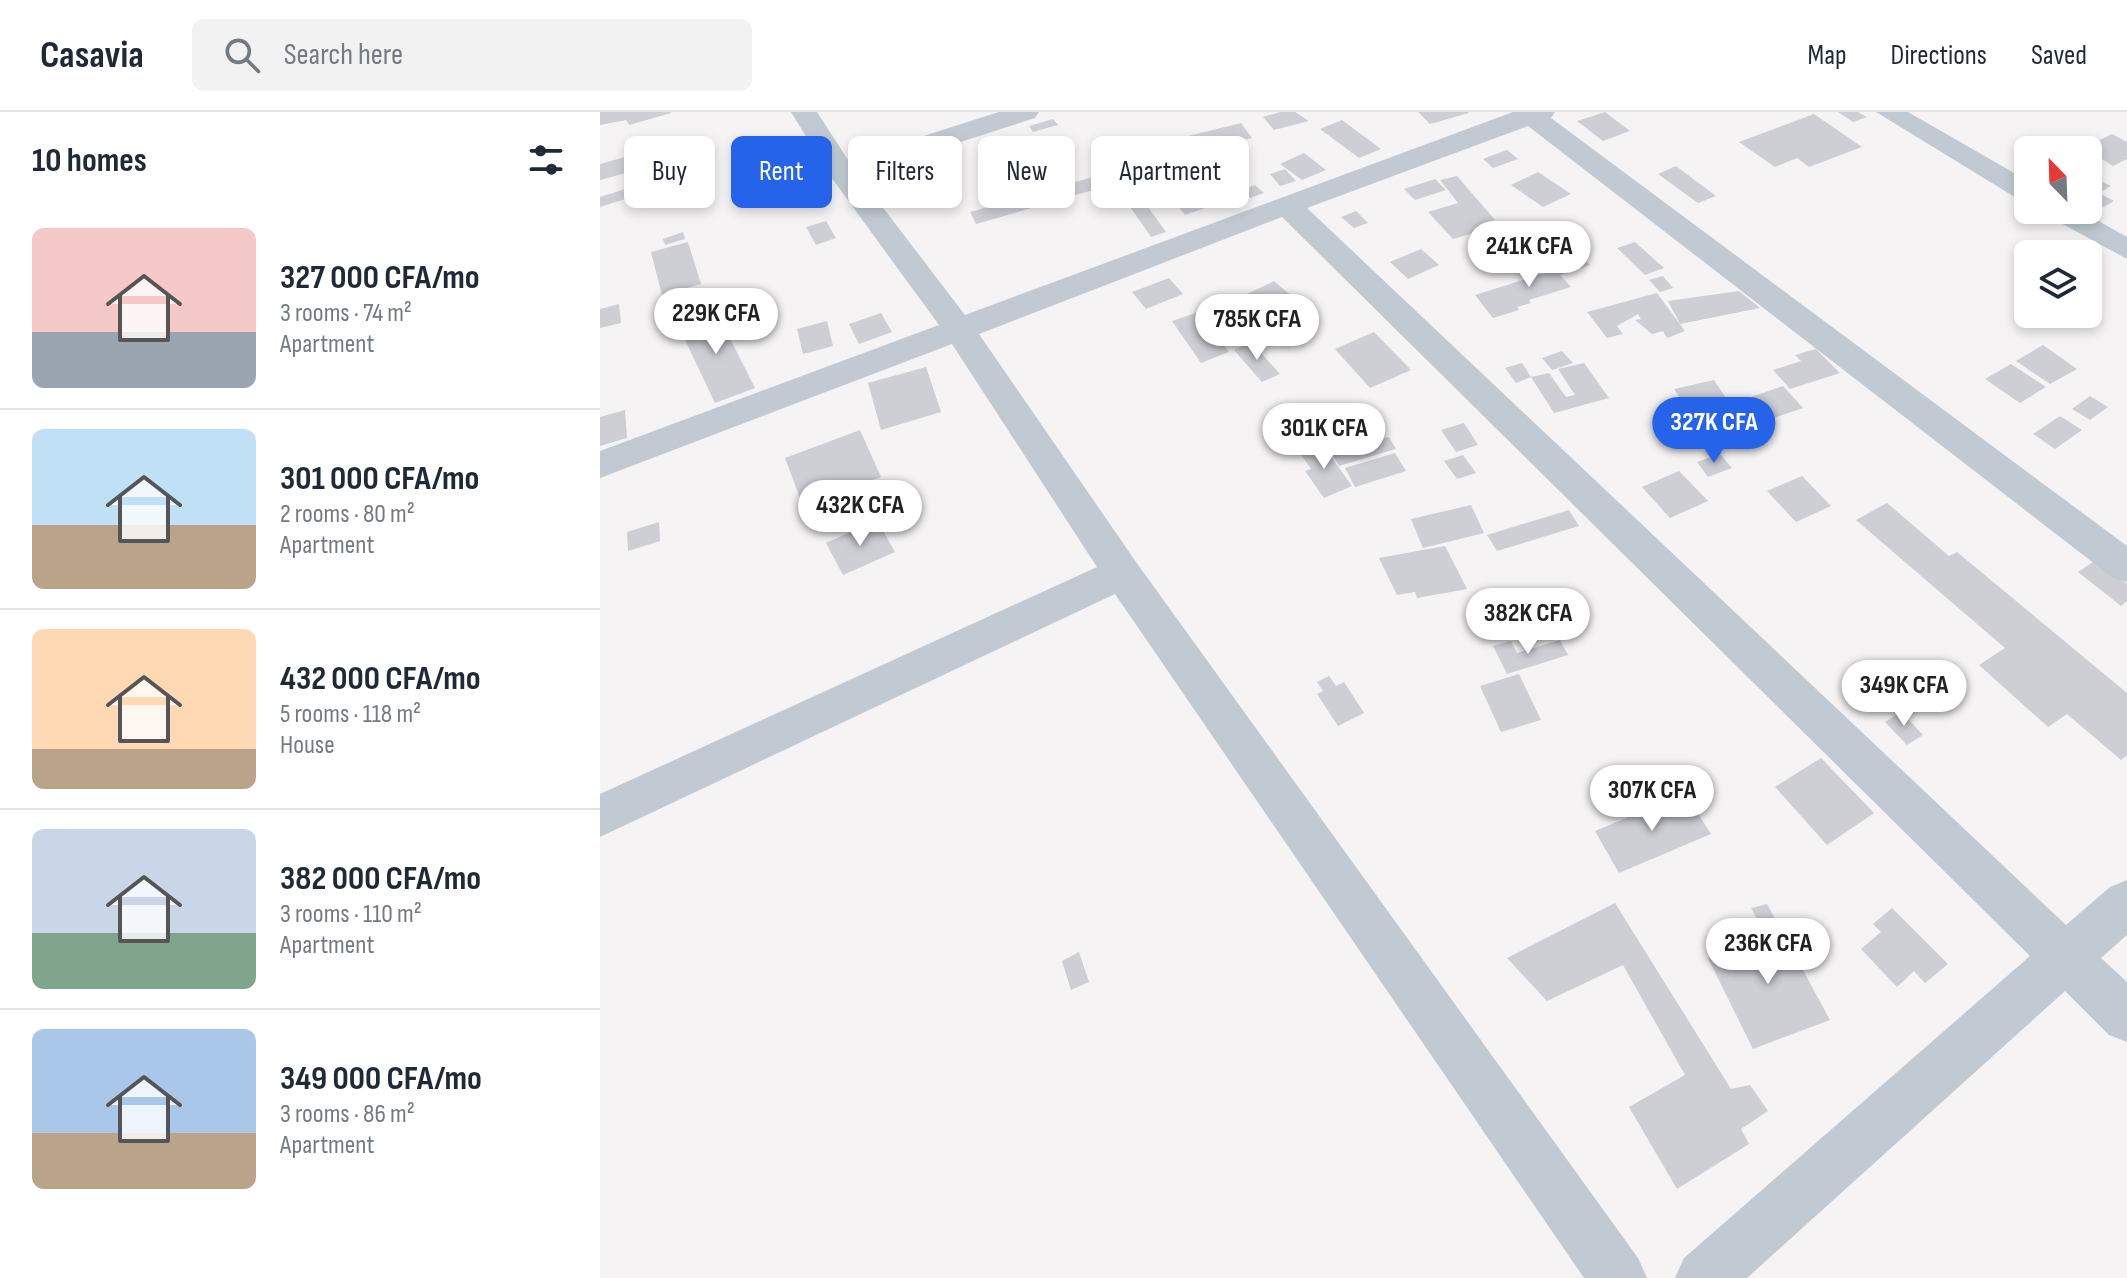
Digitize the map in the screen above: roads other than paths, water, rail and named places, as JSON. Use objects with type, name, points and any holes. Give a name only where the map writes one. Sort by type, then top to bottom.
[{"type":"street","points":[[804,112],[841,171],[959,329],[1122,573],[1618,1278]]},
{"type":"street","points":[[841,171],[1026,112]]},
{"type":"street","points":[[1889,112],[2014,185]]},
{"type":"street","points":[[600,465],[1533,113],[2127,567]]},
{"type":"street","points":[[1287,205],[2127,1017]]},
{"type":"street","points":[[2082,224],[2127,250]]},
{"type":"street","points":[[600,816],[1122,573]]},
{"type":"street","points":[[1704,1278],[2127,903]]}]
